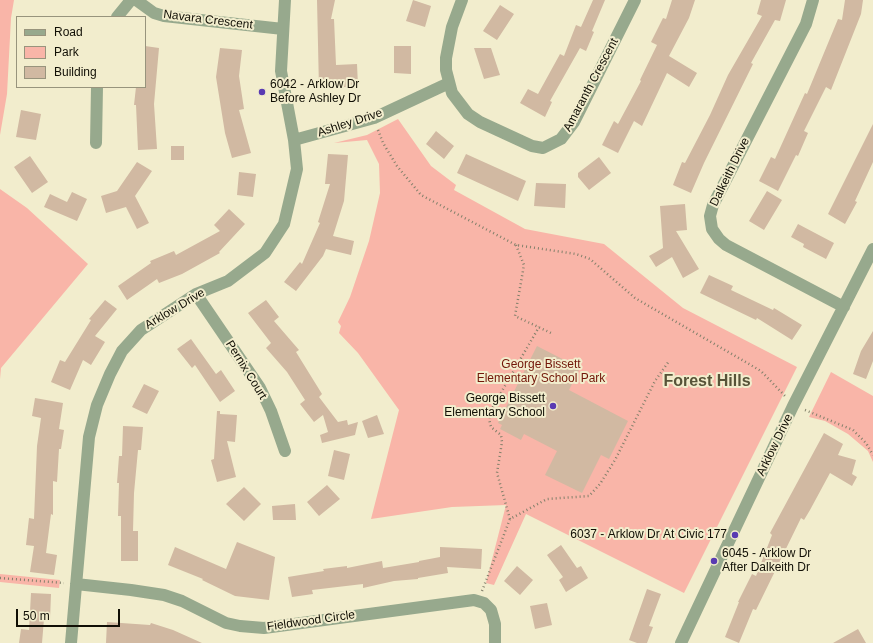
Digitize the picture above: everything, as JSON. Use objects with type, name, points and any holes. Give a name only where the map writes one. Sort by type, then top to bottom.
[{"type":"street","points":[[118,16],[131,0]]},
{"type":"street","name":"Navara Crescent","points":[[136,0],[154,12],[164,16],[283,29]]},
{"type":"street","name":"Arklow Drive","points":[[71,643],[89,437],[100,394],[120,356],[135,335],[149,324],[196,294],[228,281],[265,253],[284,224],[297,169],[294,140],[281,72],[285,0]]},
{"type":"street","name":"Amaranth Crescent","points":[[462,0],[452,27],[446,58],[449,82],[458,102],[474,118],[532,146],[543,148],[550,146],[561,139],[574,122],[635,0]]},
{"type":"street","name":"Dalkeith Drive","points":[[813,0],[806,24],[713,205],[710,216],[712,229],[719,239],[726,245],[844,307]]},
{"type":"street","name":"Ashley Drive","points":[[294,140],[374,118],[449,82]]},
{"type":"street","points":[[96,144],[97,88]]},
{"type":"street","name":"Arklow Drive","points":[[681,643],[793,406],[873,249]]},
{"type":"street","name":"Pernix Court","points":[[196,294],[260,388],[271,411],[285,451]]},
{"type":"street","name":"Fieldwood Circle","points":[[76,584],[131,590],[164,596],[188,604],[226,623],[264,628],[404,610],[466,600],[478,601]]},
{"type":"street","points":[[478,601],[491,610],[495,624],[495,643]]},
{"type":"path","points":[[374,118],[383,143],[397,166],[421,195],[516,245],[576,254],[590,260],[635,298],[761,371],[793,406],[853,430],[866,443],[873,456]]},
{"type":"path","points":[[516,245],[524,265],[515,316],[551,333]]},
{"type":"path","points":[[478,601],[510,519],[497,473],[501,435],[491,427],[489,419],[491,410],[539,327]]},
{"type":"path","points":[[510,519],[546,499],[589,496],[600,484],[615,460],[655,381],[669,361]]},
{"type":"path","points":[[0,578],[76,584]]},
{"type":"green space","points":[[0,0],[14,0],[11,18],[7,94],[0,135]]},
{"type":"green space","name":"George Bissett Elementary School Park","points":[[398,119],[431,166],[456,185],[454,190],[525,229],[604,244],[683,308],[797,367],[684,593],[526,514],[494,585],[486,583],[506,505],[452,507],[371,519],[399,410],[358,353],[339,333],[341,326],[338,322],[350,297],[369,241],[380,193],[379,164],[367,140],[334,143],[367,135]]},
{"type":"green space","points":[[0,189],[27,208],[88,264],[1,368],[0,379]]},
{"type":"green space","points":[[831,372],[873,396],[873,462],[868,451],[848,434],[825,421],[809,417]]},
{"type":"green space","points":[[0,574],[60,580],[59,588],[0,582]]},
{"type":"building","points":[[317,0],[335,0],[331,19],[334,19],[336,65],[357,64],[358,86],[319,89]]},
{"type":"building","points":[[413,0],[431,6],[425,27],[406,21]]},
{"type":"building","points":[[593,0],[605,0],[592,31],[594,32],[586,51],[580,48],[550,101],[552,102],[545,117],[520,103],[528,89],[538,94],[560,54],[564,56],[576,25],[581,27]]},
{"type":"building","points":[[672,0],[695,0],[689,18],[669,56],[697,73],[689,87],[667,73],[642,126],[634,121],[618,153],[602,145],[614,121],[618,124],[641,81],[640,80],[657,45],[651,42],[663,18],[666,19]]},
{"type":"building","points":[[761,0],[786,0],[780,21],[775,20],[751,63],[753,64],[704,163],[691,193],[673,185],[682,162],[685,163],[710,115],[728,75],[762,16],[757,14]]},
{"type":"building","points":[[845,0],[863,0],[861,14],[831,90],[826,87],[804,131],[808,133],[798,156],[796,155],[778,191],[759,181],[771,157],[775,159],[805,93],[807,94],[838,19],[842,20]]},
{"type":"building","points":[[500,5],[514,14],[497,40],[483,31]]},
{"type":"building","points":[[146,46],[159,48],[154,104],[157,149],[138,150],[136,105],[134,105],[136,88],[146,88]]},
{"type":"building","points":[[394,46],[411,46],[411,74],[394,73]]},
{"type":"building","points":[[220,48],[242,50],[239,76],[244,109],[239,110],[251,153],[232,158],[225,133],[216,77]]},
{"type":"building","points":[[474,48],[491,48],[500,75],[484,79]]},
{"type":"building","points":[[21,110],[41,114],[36,140],[16,137]]},
{"type":"building","points":[[873,124],[873,162],[855,201],[857,202],[845,224],[828,214]]},
{"type":"building","points":[[436,131],[454,146],[444,159],[426,144]]},
{"type":"building","points":[[171,146],[184,146],[184,160],[171,160]]},
{"type":"building","points":[[328,154],[348,155],[344,201],[333,236],[354,241],[351,255],[326,249],[323,256],[296,291],[284,282],[300,262],[302,264],[320,223],[318,222],[330,184],[325,184]]},
{"type":"building","points":[[466,154],[526,181],[518,201],[457,173]]},
{"type":"building","points":[[30,156],[48,182],[32,193],[14,167]]},
{"type":"building","points":[[599,157],[611,173],[589,190],[578,177],[578,173]]},
{"type":"building","points":[[137,162],[152,171],[135,196],[149,223],[137,229],[126,207],[106,213],[101,196],[117,191]]},
{"type":"building","points":[[239,172],[256,174],[253,197],[237,195]]},
{"type":"building","points":[[536,183],[566,184],[565,208],[534,206]]},
{"type":"building","points":[[767,191],[782,200],[764,230],[749,221]]},
{"type":"building","points":[[72,192],[87,199],[77,221],[44,207],[50,194],[67,202]]},
{"type":"building","points":[[685,204],[687,230],[676,231],[699,269],[683,278],[672,257],[656,267],[649,256],[663,248],[660,206]]},
{"type":"building","points":[[229,209],[245,224],[219,252],[220,253],[182,274],[159,283],[157,279],[127,300],[118,286],[151,263],[150,261],[174,251],[176,255],[220,231],[214,225]]},
{"type":"building","points":[[798,224],[834,243],[826,259],[803,247],[804,244],[791,237]]},
{"type":"building","points":[[709,275],[733,286],[731,290],[773,310],[774,308],[802,325],[792,340],[757,318],[756,320],[700,293]]},
{"type":"building","points":[[105,300],[117,309],[95,336],[105,342],[91,365],[83,360],[70,390],[51,382],[60,360],[65,362],[91,320],[89,319]]},
{"type":"building","points":[[266,300],[279,317],[274,321],[299,350],[296,352],[322,394],[319,397],[338,422],[347,420],[348,425],[358,422],[355,435],[322,443],[320,435],[328,432],[323,415],[314,422],[300,404],[305,400],[287,372],[266,348],[271,343],[248,313]]},
{"type":"building","points":[[873,331],[873,361],[866,379],[853,374],[861,351]]},
{"type":"building","points":[[191,339],[216,374],[221,370],[235,391],[220,402],[195,365],[192,368],[177,349]]},
{"type":"building","name":"George Bissett Elementary School","points":[[537,346],[580,368],[569,390],[628,421],[609,459],[601,455],[582,493],[545,475],[557,451],[524,434],[521,440],[500,429],[502,425],[498,423]]},
{"type":"building","points":[[144,384],[159,391],[147,414],[132,407]]},
{"type":"building","points":[[35,398],[63,403],[59,429],[64,430],[61,449],[59,449],[57,482],[53,481],[53,515],[51,514],[46,553],[57,555],[54,575],[30,572],[34,546],[26,545],[29,518],[34,519],[37,446],[41,418],[32,416]]},
{"type":"building","points":[[217,411],[220,411],[220,414],[237,415],[235,442],[227,441],[236,477],[217,482],[211,460],[214,459]]},
{"type":"building","points":[[377,415],[384,434],[368,438],[362,421]]},
{"type":"building","points":[[123,426],[143,427],[141,450],[138,450],[134,493],[133,531],[138,531],[138,561],[121,561],[121,516],[118,516],[119,483],[117,483],[119,456],[122,456]]},
{"type":"building","points":[[824,433],[843,444],[838,455],[856,460],[852,474],[857,477],[852,486],[830,473],[804,520],[801,518],[756,610],[753,609],[739,643],[725,637],[738,602],[752,574],[756,576],[772,535],[770,533]]},
{"type":"building","points":[[334,450],[350,454],[344,480],[328,476]]},
{"type":"building","points":[[327,485],[340,499],[319,516],[307,502]]},
{"type":"building","points":[[244,487],[261,504],[244,521],[226,504]]},
{"type":"building","points":[[295,504],[296,520],[273,520],[272,506]]},
{"type":"building","points":[[237,542],[275,557],[269,600],[235,596],[202,580],[203,579],[168,565],[175,547],[226,569]]},
{"type":"building","points":[[561,545],[577,568],[581,566],[588,578],[566,592],[559,580],[563,577],[547,555]]},
{"type":"building","points":[[440,547],[482,549],[481,569],[447,567],[448,573],[418,579],[394,581],[363,588],[363,584],[312,590],[313,594],[292,597],[288,577],[324,571],[323,569],[347,566],[347,568],[382,561],[383,568],[419,562],[440,557]]},
{"type":"building","points":[[517,566],[533,580],[520,595],[504,581]]},
{"type":"building","points":[[647,589],[661,594],[649,626],[653,627],[647,643],[637,643],[629,640]]},
{"type":"building","points":[[31,593],[51,594],[50,620],[44,619],[42,643],[19,643],[21,629],[29,630]]},
{"type":"building","points":[[547,603],[552,625],[535,629],[530,606]]},
{"type":"building","points":[[107,622],[150,625],[151,623],[173,630],[202,643],[106,643]]},
{"type":"building","points":[[858,629],[866,643],[833,643]]},
{"type":"place","name":"6042 - Arklow Dr Before Ashley Dr","points":[[262,92]]},
{"type":"place","name":"George Bissett Elementary School","points":[[553,406]]},
{"type":"place","name":"6037 - Arklow Dr At Civic 177","points":[[735,535]]},
{"type":"place","name":"6045 - Arklow Dr After Dalkeith Dr","points":[[714,561]]},
{"type":"district","name":"Forest Hills","points":[[707,382]]}]
